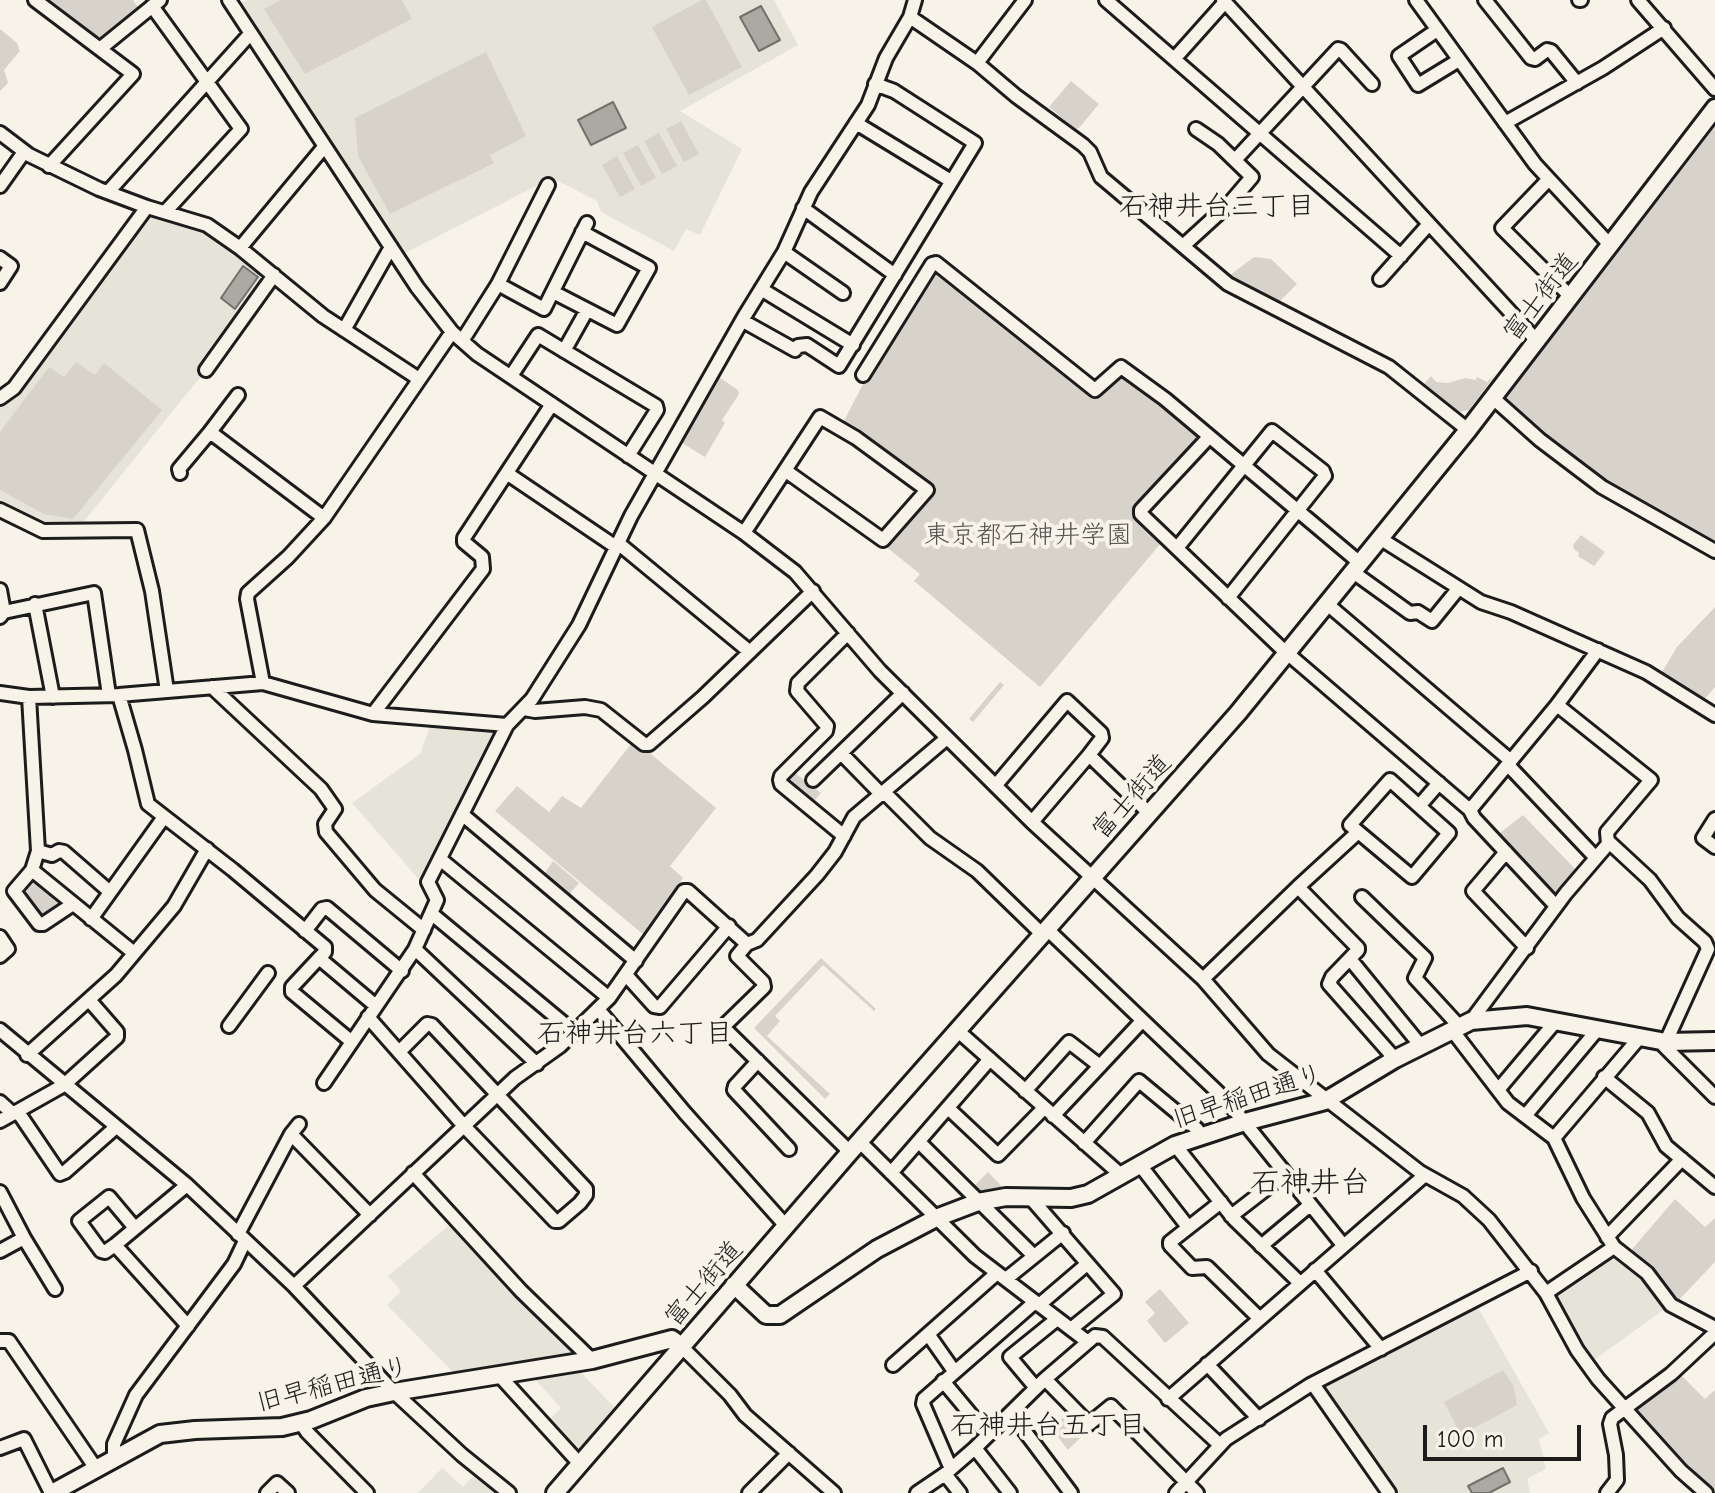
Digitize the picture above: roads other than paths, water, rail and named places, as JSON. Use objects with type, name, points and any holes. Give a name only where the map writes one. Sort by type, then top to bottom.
[{"type":"main road","name":"富士街道","points":[[555,1493],[854,1146],[1150,814],[1381,539],[1715,108]]},
{"type":"main road","name":"旧早稲田通り","points":[[734,1285],[766,1315],[780,1315],[877,1249],[936,1218],[978,1202],[1029,1196],[1071,1198],[1088,1194],[1175,1145],[1200,1135],[1325,1101],[1395,1059],[1461,1025],[1527,1016],[1666,1042],[1715,1041]]},
{"type":"main road","name":"旧早稲田通り","points":[[51,1493],[160,1434],[282,1427],[301,1423],[366,1398],[394,1392],[592,1360],[672,1339],[681,1346]]},
{"type":"street","points":[[35,0],[131,71],[132,77],[49,166]]},
{"type":"street","points":[[229,0],[391,247],[434,310],[457,337],[744,533],[795,572],[947,738],[1032,822],[1203,979],[1268,1054],[1325,1101],[1425,1175],[1463,1196],[1489,1220],[1531,1271],[1577,1350],[1623,1408],[1681,1471],[1706,1493]]},
{"type":"street","points":[[899,0],[1090,152],[1101,177],[1228,284],[1389,367],[1468,430]]},
{"type":"street","points":[[977,63],[1025,0]]},
{"type":"street","points":[[1106,0],[1401,256]]},
{"type":"street","points":[[1416,0],[1548,180],[1611,246]]},
{"type":"street","points":[[1485,0],[1531,58],[1535,59],[1549,50],[1577,83]]},
{"type":"street","points":[[1638,0],[1715,89]]},
{"type":"street","points":[[1175,58],[1224,1],[1537,341]]},
{"type":"street","points":[[101,48],[156,3],[241,129],[166,211]]},
{"type":"street","points":[[324,1083],[415,949],[437,900],[428,885],[507,725],[524,709],[583,617],[655,473],[784,252],[803,208],[868,105],[886,58],[912,8]]},
{"type":"street","points":[[1505,123],[1577,83],[1664,28]]},
{"type":"street","points":[[1437,30],[1399,56],[1418,85],[1459,60]]},
{"type":"street","points":[[108,192],[250,34]]},
{"type":"street","points":[[1235,160],[1340,49],[1372,84]]},
{"type":"street","points":[[743,321],[795,350],[798,346],[807,345],[839,366],[975,143],[894,91],[875,84]]},
{"type":"street","points":[[856,123],[951,181]]},
{"type":"street","points":[[1183,246],[1229,204],[1252,177],[1196,129]]},
{"type":"street","points":[[2,137],[49,166],[108,192],[207,225],[344,330],[419,379]]},
{"type":"street","points":[[240,248],[324,147]]},
{"type":"street","points":[[0,186],[24,152]]},
{"type":"street","points":[[1548,180],[1502,228],[1571,297]]},
{"type":"street","points":[[263,683],[247,595],[324,518],[419,379],[498,284],[548,185]]},
{"type":"street","points":[[0,398],[14,388],[147,207]]},
{"type":"street","points":[[803,208],[895,275]]},
{"type":"street","points":[[1380,279],[1429,224]]},
{"type":"street","points":[[498,284],[544,309],[584,228],[649,268],[617,325],[553,292]]},
{"type":"street","points":[[344,330],[391,247]]},
{"type":"street","points":[[784,252],[843,293]]},
{"type":"street","points":[[0,258],[11,266],[0,283]]},
{"type":"street","points":[[863,375],[932,264],[936,263],[1095,390],[1121,367],[1299,510],[1410,613],[1418,612],[1432,621],[1458,589]]},
{"type":"street","points":[[206,370],[274,275]]},
{"type":"street","points":[[761,289],[853,345]]},
{"type":"street","points":[[564,351],[587,310]]},
{"type":"street","points":[[511,376],[538,335],[656,406],[657,410],[628,456]]},
{"type":"street","points":[[180,473],[179,469],[238,395]]},
{"type":"street","points":[[1493,398],[1540,440],[1602,487],[1715,551]]},
{"type":"street","points":[[373,714],[483,569],[482,557],[463,540],[552,404]]},
{"type":"street","points":[[744,533],[822,417],[927,490],[883,540],[786,471]]},
{"type":"street","points":[[1177,548],[1272,431],[1315,464],[1325,476],[1228,598]]},
{"type":"street","points":[[210,432],[324,518]]},
{"type":"street","points":[[1209,437],[1140,513],[1286,652],[1470,810],[1556,906]]},
{"type":"street","points":[[508,474],[617,545],[750,652]]},
{"type":"street","points":[[0,510],[43,531],[137,530],[152,591],[167,691]]},
{"type":"street","points":[[1381,539],[1481,602],[1646,672],[1715,715]]},
{"type":"street","points":[[0,590],[2,614],[35,604],[94,593],[114,695],[135,750],[145,800],[325,947],[325,952],[291,990],[352,1042]]},
{"type":"street","points":[[524,709],[585,707],[601,710],[644,744],[649,744],[813,591]]},
{"type":"street","points":[[1326,603],[1510,763],[1596,858]]},
{"type":"street","points":[[35,604],[53,697]]},
{"type":"street","points":[[844,836],[780,780],[827,726],[797,691],[798,683],[848,633]]},
{"type":"street","points":[[1470,810],[1598,650]]},
{"type":"street","points":[[0,693],[29,697],[114,695],[263,683],[373,714],[507,725]]},
{"type":"street","points":[[212,687],[321,789],[335,809],[325,824],[326,832],[375,890],[424,930]]},
{"type":"street","points":[[813,780],[903,693]]},
{"type":"street","points":[[29,697],[38,851],[32,870],[14,891],[39,924],[73,904]]},
{"type":"street","points":[[996,785],[1067,701],[1103,735],[1032,822]]},
{"type":"street","points":[[1557,705],[1651,779],[1607,832],[1609,842],[1650,880],[1678,918],[1705,942],[1709,950],[1666,1042],[1666,1049],[1715,1097]]},
{"type":"street","points":[[947,738],[854,817],[835,852],[807,887],[757,940],[747,944],[737,956],[763,982],[764,987],[725,1026],[758,1061],[854,1146],[891,1173],[975,1256],[1088,1342]]},
{"type":"street","points":[[841,753],[930,838],[979,872],[1142,1021],[1245,1122],[1284,1175],[1343,1245]]},
{"type":"street","points":[[1089,755],[1150,814]]},
{"type":"street","points":[[1388,781],[1420,805],[1449,834],[1412,877],[1350,824],[1388,781]]},
{"type":"street","points":[[1420,805],[1439,783]]},
{"type":"street","points":[[463,815],[636,961]]},
{"type":"street","points":[[91,919],[164,817]]},
{"type":"street","points":[[1715,819],[1703,838],[1715,847]]},
{"type":"street","points":[[1203,979],[1357,833]]},
{"type":"street","points":[[1461,1025],[1527,948],[1556,906],[1609,842]]},
{"type":"street","points":[[27,1055],[90,1001],[134,953],[174,906],[207,849]]},
{"type":"street","points":[[38,851],[52,855],[64,852],[110,892]]},
{"type":"street","points":[[1506,852],[1473,891],[1527,948]]},
{"type":"street","points":[[440,859],[609,998]]},
{"type":"street","points":[[32,870],[134,953]]},
{"type":"street","points":[[1298,887],[1358,948],[1329,982],[1395,1059]]},
{"type":"street","points":[[294,1286],[515,1078],[537,1064],[609,998],[684,891],[688,891],[747,944]]},
{"type":"street","points":[[1362,897],[1425,958],[1415,978],[1461,1025],[1508,1103],[1554,1138],[1583,1198],[1611,1242],[1647,1273],[1671,1305],[1715,1331],[1671,1374],[1612,1418],[1610,1424],[1616,1455],[1615,1490]]},
{"type":"street","points":[[305,931],[325,907],[402,971]]},
{"type":"street","points":[[432,914],[574,1032]]},
{"type":"street","points":[[627,976],[654,1006],[660,1007],[729,926]]},
{"type":"street","points":[[0,937],[8,949],[0,956]]},
{"type":"street","points":[[415,949],[537,1064]]},
{"type":"street","points":[[319,958],[376,1006]]},
{"type":"street","points":[[1350,959],[1421,1046]]},
{"type":"street","points":[[229,1026],[268,973]]},
{"type":"street","points":[[0,1121],[64,1085],[118,1035],[90,1001]]},
{"type":"street","points":[[598,1009],[786,1226]]},
{"type":"street","points":[[368,1017],[464,1126],[555,1221],[580,1203],[586,1189],[430,1024],[399,1052]]},
{"type":"street","points":[[948,1108],[998,1155],[1100,1066],[1142,1021]]},
{"type":"street","points":[[1498,1090],[1556,1021]]},
{"type":"street","points":[[1525,1116],[1598,1029]]},
{"type":"street","points":[[0,1030],[187,1185],[294,1286],[394,1392],[462,1455],[509,1493]]},
{"type":"street","points":[[958,1031],[1121,1175]]},
{"type":"street","points":[[1554,1138],[1640,1037]]},
{"type":"street","points":[[1025,1091],[1069,1042],[1100,1066]]},
{"type":"street","points":[[891,1173],[990,1059]]},
{"type":"street","points":[[758,1061],[734,1090],[789,1149]]},
{"type":"street","points":[[1604,1077],[1648,1113],[1666,1146],[1715,1187]]},
{"type":"street","points":[[1084,1143],[1139,1081],[1197,1129],[1200,1135]]},
{"type":"street","points":[[0,1102],[16,1113],[60,1174],[116,1127]]},
{"type":"street","points":[[114,1460],[114,1444],[136,1395],[234,1264],[241,1237],[295,1129],[370,1215]]},
{"type":"street","points":[[919,1142],[1034,1256]]},
{"type":"street","points":[[1175,1145],[1231,1216],[1300,1283]]},
{"type":"street","points":[[1546,1293],[1611,1242],[1682,1159]]},
{"type":"street","points":[[1140,1165],[1188,1227]]},
{"type":"street","points":[[413,1173],[521,1291],[592,1360]]},
{"type":"street","points":[[1231,1216],[1284,1175]]},
{"type":"street","points":[[1168,1399],[1425,1175]]},
{"type":"street","points":[[135,1228],[109,1197],[79,1223],[105,1252],[115,1245],[187,1185]]},
{"type":"street","points":[[0,1192],[55,1289]]},
{"type":"street","points":[[1029,1196],[1114,1295],[1071,1329]]},
{"type":"street","points":[[1221,1202],[1170,1245],[1192,1268],[1207,1267],[1259,1318]]},
{"type":"street","points":[[1261,1246],[1310,1205]]},
{"type":"street","points":[[893,1365],[1001,1276],[1063,1233]]},
{"type":"street","points":[[0,1251],[24,1238]]},
{"type":"street","points":[[115,1245],[188,1326]]},
{"type":"street","points":[[960,1493],[948,1471],[923,1404],[924,1399],[954,1371],[1087,1264]]},
{"type":"street","points":[[1315,1270],[1381,1349]]},
{"type":"street","points":[[1176,1493],[1220,1445],[1313,1384],[1531,1271]]},
{"type":"street","points":[[1057,1319],[1010,1357],[1089,1424],[1111,1406],[1197,1493]]},
{"type":"street","points":[[928,1334],[954,1371]]},
{"type":"street","points":[[917,1493],[975,1448],[1040,1383],[1095,1336],[1103,1337],[1220,1445]]},
{"type":"street","points":[[0,1341],[9,1341],[97,1470]]},
{"type":"street","points":[[681,1346],[730,1395],[745,1415],[834,1493]]},
{"type":"street","points":[[1207,1364],[1259,1419]]},
{"type":"street","points":[[499,1375],[580,1464]]},
{"type":"street","points":[[943,1381],[988,1435]]},
{"type":"street","points":[[1313,1384],[1389,1493]]},
{"type":"street","points":[[1011,1413],[1071,1493]]},
{"type":"street","points":[[301,1423],[364,1492]]},
{"type":"street","points":[[0,1448],[24,1439],[51,1493]]},
{"type":"street","points":[[975,1448],[1010,1493]]},
{"type":"street","points":[[749,1493],[789,1453]]},
{"type":"street","points":[[267,1493],[277,1483],[288,1493]]},
{"type":"district","name":"石神井台三丁目","points":[[1217,207]]},
{"type":"district","name":"石神井台六丁目","points":[[635,1034]]},
{"type":"district","name":"石神井台","points":[[1310,1184]]},
{"type":"district","name":"石神井台五丁目","points":[[1048,1426]]},
{"type":"park label","name":"東京都石神井学園","points":[[1028,536]]}]
